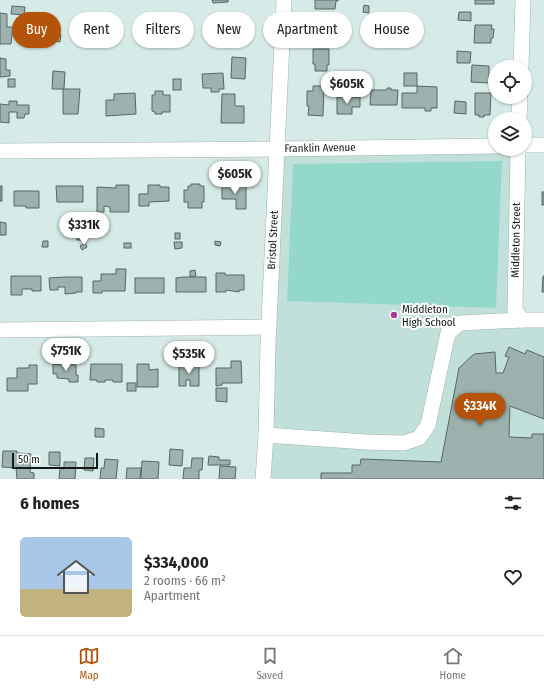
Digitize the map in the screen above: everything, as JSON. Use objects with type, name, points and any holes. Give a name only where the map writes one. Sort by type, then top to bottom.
[{"type":"street","name":"Bristol Street","points":[[263,479],[284,0]]},
{"type":"street","points":[[521,60],[523,0]]},
{"type":"street","points":[[532,145],[544,145]]},
{"type":"street","name":"Franklin Avenue","points":[[0,151],[488,146]]},
{"type":"street","name":"Middleton Street","points":[[518,156],[515,310],[532,320]]},
{"type":"street","points":[[266,435],[404,443],[419,438],[428,425],[448,334],[460,323],[497,320],[532,320]]},
{"type":"street","points":[[0,330],[269,327]]},
{"type":"shaded area","name":"Middleton High School","points":[[277,149],[488,149],[488,156],[518,156],[515,310],[544,320],[544,479],[263,479]]},
{"type":"green space","points":[[502,161],[496,308],[287,301],[293,164]]},
{"type":"building","points":[[212,0],[228,0],[228,2],[213,3]]},
{"type":"building","points":[[315,0],[338,1],[336,1],[335,9],[315,9]]},
{"type":"building","points":[[475,0],[494,0],[494,4],[475,4]]},
{"type":"building","points":[[364,5],[369,6],[369,12],[363,12]]},
{"type":"building","points":[[12,6],[25,7],[24,12],[12,12],[11,14]]},
{"type":"building","points":[[459,12],[471,12],[471,21],[458,20]]},
{"type":"building","points":[[0,13],[7,14],[7,27],[12,27],[12,36],[11,44],[0,44]]},
{"type":"building","points":[[475,25],[492,25],[491,29],[494,29],[491,43],[474,43]]},
{"type":"building","points":[[313,49],[329,49],[329,65],[327,65],[327,71],[315,71],[315,64],[313,64]]},
{"type":"building","points":[[457,51],[471,52],[470,63],[457,63]]},
{"type":"building","points":[[232,57],[246,58],[245,79],[231,78]]},
{"type":"building","points":[[0,58],[6,59],[6,70],[10,70],[10,76],[0,77]]},
{"type":"building","points":[[472,65],[488,66],[488,83],[471,82]]},
{"type":"building","points":[[53,71],[65,72],[64,89],[52,89]]},
{"type":"building","points":[[223,73],[224,89],[219,89],[219,92],[211,92],[211,88],[203,88],[202,74]]},
{"type":"building","points":[[404,73],[417,73],[417,86],[404,86]]},
{"type":"building","points":[[8,79],[15,79],[15,87],[8,87]]},
{"type":"building","points":[[173,79],[181,79],[181,90],[173,90]]},
{"type":"building","points":[[333,84],[340,84],[339,95],[332,95]]},
{"type":"building","points":[[313,86],[324,86],[323,116],[308,115],[309,106],[307,106],[307,91],[313,91]]},
{"type":"building","points":[[417,86],[437,87],[437,108],[431,108],[431,111],[425,111],[425,108],[402,108],[402,93],[417,93]]},
{"type":"building","points":[[387,88],[391,88],[391,90],[398,90],[397,105],[370,105],[371,90],[387,90]]},
{"type":"building","points":[[63,89],[80,89],[78,114],[63,114]]},
{"type":"building","points":[[155,91],[163,91],[163,95],[170,95],[170,112],[155,114],[155,112],[152,111],[152,95],[155,95]]},
{"type":"building","points":[[135,93],[136,114],[106,116],[106,100],[114,100],[114,94]]},
{"type":"building","points":[[475,93],[488,93],[488,104],[490,104],[490,112],[488,112],[488,115],[484,115],[484,117],[475,115]]},
{"type":"building","points":[[222,94],[235,94],[235,106],[244,106],[244,123],[221,123]]},
{"type":"building","points":[[337,97],[360,97],[360,107],[352,107],[352,114],[337,114]]},
{"type":"building","points":[[9,101],[17,101],[17,105],[29,105],[29,114],[25,114],[24,118],[17,118],[17,112],[9,112],[9,123],[0,122],[0,104],[9,105]]},
{"type":"building","points":[[455,101],[466,102],[466,114],[454,113]]},
{"type":"building","points":[[191,184],[200,184],[200,186],[204,186],[204,202],[202,202],[202,208],[188,208],[188,202],[184,202],[184,190],[188,190],[188,186],[191,186]]},
{"type":"building","points":[[222,184],[239,184],[239,186],[246,186],[246,209],[236,209],[236,199],[222,199]]},
{"type":"building","points":[[116,185],[129,185],[129,212],[110,212],[110,207],[104,206],[104,212],[97,212],[97,187],[116,188]]},
{"type":"building","points":[[148,185],[169,187],[169,201],[149,202],[149,206],[139,206],[139,194],[148,194]]},
{"type":"building","points":[[0,186],[2,186],[2,201],[0,201]]},
{"type":"building","points":[[56,186],[83,186],[83,202],[57,202]]},
{"type":"building","points":[[14,191],[39,191],[39,208],[14,206]]},
{"type":"building","points":[[542,192],[544,192],[544,205],[542,205]]},
{"type":"building","points":[[0,222],[6,223],[6,235],[0,235]]},
{"type":"building","points":[[86,222],[101,222],[101,237],[87,237]]},
{"type":"building","points":[[77,233],[84,233],[84,240],[77,240]]},
{"type":"building","points":[[175,233],[180,233],[180,239],[175,239]]},
{"type":"building","points":[[43,241],[48,241],[48,247],[42,247]]},
{"type":"building","points":[[215,241],[221,242],[220,246],[215,245]]},
{"type":"building","points":[[174,242],[182,242],[182,248],[175,249]]},
{"type":"building","points":[[85,243],[87,247],[82,250],[80,246]]},
{"type":"building","points":[[124,243],[131,243],[131,248],[124,248]]},
{"type":"building","points":[[116,269],[126,269],[125,291],[102,291],[102,293],[93,293],[93,281],[101,281],[101,274],[116,274]]},
{"type":"building","points":[[195,270],[196,276],[190,277],[190,271]]},
{"type":"building","points":[[216,273],[225,273],[225,275],[244,275],[244,290],[239,290],[239,292],[226,290],[226,292],[216,292]]},
{"type":"building","points":[[11,276],[41,276],[41,291],[22,289],[22,295],[11,295]]},
{"type":"building","points":[[543,276],[544,292],[542,292]]},
{"type":"building","points":[[82,277],[82,292],[65,294],[65,287],[58,287],[58,290],[50,290],[49,278]]},
{"type":"building","points":[[206,277],[206,292],[176,292],[176,278]]},
{"type":"building","points":[[135,278],[164,278],[164,293],[135,293]]},
{"type":"building","name":"Middleton High School","points":[[509,347],[525,354],[527,350],[544,357],[544,419],[510,406],[509,437],[532,438],[532,434],[544,434],[544,479],[321,479],[321,473],[352,473],[352,465],[360,465],[361,459],[441,462],[459,368],[474,354],[495,352],[496,373],[503,373],[509,357],[505,356]]},
{"type":"building","points":[[231,361],[241,361],[242,383],[222,383],[222,385],[216,386],[216,368],[231,368]]},
{"type":"building","points":[[53,364],[76,365],[78,382],[69,382],[69,379],[57,378],[57,374],[53,374]]},
{"type":"building","points":[[91,364],[122,364],[122,382],[105,380],[105,382],[97,382],[97,380],[90,380]]},
{"type":"building","points":[[137,364],[149,364],[149,370],[158,369],[158,387],[137,387]]},
{"type":"building","points":[[29,365],[37,365],[37,384],[28,384],[28,391],[7,391],[7,378],[17,378],[17,368],[29,368]]},
{"type":"building","points":[[179,365],[199,365],[199,386],[190,386],[190,380],[186,380],[186,386],[179,386]]},
{"type":"building","points":[[127,383],[136,383],[136,391],[127,391]]},
{"type":"building","points":[[216,388],[227,388],[227,402],[216,401]]},
{"type":"building","points":[[95,428],[104,429],[104,437],[95,437]]},
{"type":"building","points":[[170,449],[183,450],[182,466],[169,465]]},
{"type":"building","points":[[3,451],[17,451],[17,453],[31,454],[30,472],[34,473],[34,479],[17,479],[16,468],[2,467]]},
{"type":"building","points":[[49,452],[60,452],[60,466],[49,465]]},
{"type":"building","points":[[209,456],[219,457],[219,460],[230,460],[230,465],[208,465]]},
{"type":"building","points":[[85,458],[94,458],[93,471],[84,470]]},
{"type":"building","points":[[192,458],[203,458],[202,470],[199,470],[199,479],[183,479],[184,468],[191,468]]},
{"type":"building","points":[[105,459],[118,460],[116,479],[100,479],[101,468],[104,468]]},
{"type":"building","points":[[142,461],[159,462],[158,479],[141,479]]},
{"type":"building","points":[[64,462],[76,462],[75,479],[59,479],[60,468],[64,469]]},
{"type":"building","points":[[220,466],[236,467],[235,479],[219,479]]},
{"type":"building","points":[[127,468],[141,468],[140,479],[126,479]]},
{"type":"place","name":"Middleton High School","points":[[394,315]]}]
